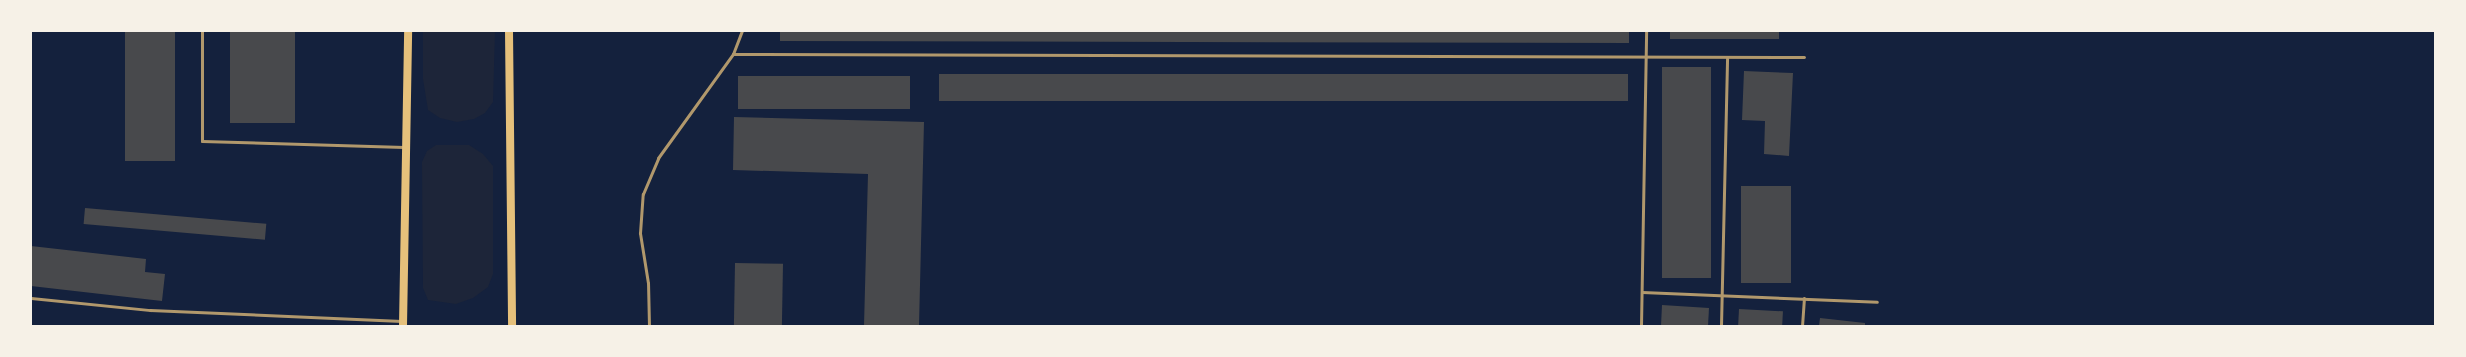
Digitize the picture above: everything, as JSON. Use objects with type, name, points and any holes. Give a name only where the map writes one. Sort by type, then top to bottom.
[{"type":"main road","points":[[403,323],[408,31]]},
{"type":"main road","points":[[509,31],[512,326]]},
{"type":"lane","points":[[202,31],[202,141],[406,147]]},
{"type":"lane","points":[[649,326],[648,283],[640,233],[643,194],[658,158],[733,54],[742,31]]},
{"type":"lane","points":[[1641,326],[1646,31]]},
{"type":"lane","points":[[733,54],[1804,57]]},
{"type":"lane","points":[[1721,326],[1723,294],[1727,57]]},
{"type":"lane","points":[[1642,292],[1723,294],[1877,302]]},
{"type":"lane","points":[[31,298],[150,310],[403,323]]},
{"type":"lane","points":[[1802,326],[1804,298]]},
{"type":"shaded area","points":[[423,31],[495,31],[493,102],[485,113],[474,119],[457,122],[440,118],[428,110],[423,79]]},
{"type":"shaded area","points":[[436,145],[469,145],[483,154],[493,166],[493,274],[488,287],[473,298],[456,304],[428,300],[423,288],[422,162],[427,151]]},
{"type":"building","points":[[125,31],[175,31],[175,161],[125,161]]},
{"type":"building","points":[[230,31],[295,31],[295,123],[230,123]]},
{"type":"building","points":[[780,31],[1629,31],[1629,43],[780,41]]},
{"type":"building","points":[[1670,31],[1779,31],[1779,39],[1670,39]]},
{"type":"building","points":[[1662,67],[1711,67],[1711,278],[1662,278]]},
{"type":"building","points":[[1744,71],[1793,73],[1789,156],[1764,154],[1765,121],[1742,120]]},
{"type":"building","points":[[939,74],[1628,74],[1628,101],[939,101]]},
{"type":"building","points":[[738,76],[910,76],[910,109],[738,109]]},
{"type":"building","points":[[734,117],[924,122],[919,326],[864,326],[868,174],[733,170]]},
{"type":"building","points":[[1741,186],[1791,186],[1791,283],[1741,283]]},
{"type":"building","points":[[85,208],[266,224],[265,240],[84,224]]},
{"type":"building","points":[[31,246],[146,259],[145,272],[165,274],[162,301],[31,286]]},
{"type":"building","points":[[735,263],[783,264],[782,326],[734,326]]},
{"type":"building","points":[[1662,305],[1709,308],[1708,326],[1661,326]]},
{"type":"building","points":[[1739,309],[1783,311],[1782,326],[1738,326]]},
{"type":"building","points":[[1820,318],[1865,323],[1865,326],[1819,326]]}]
